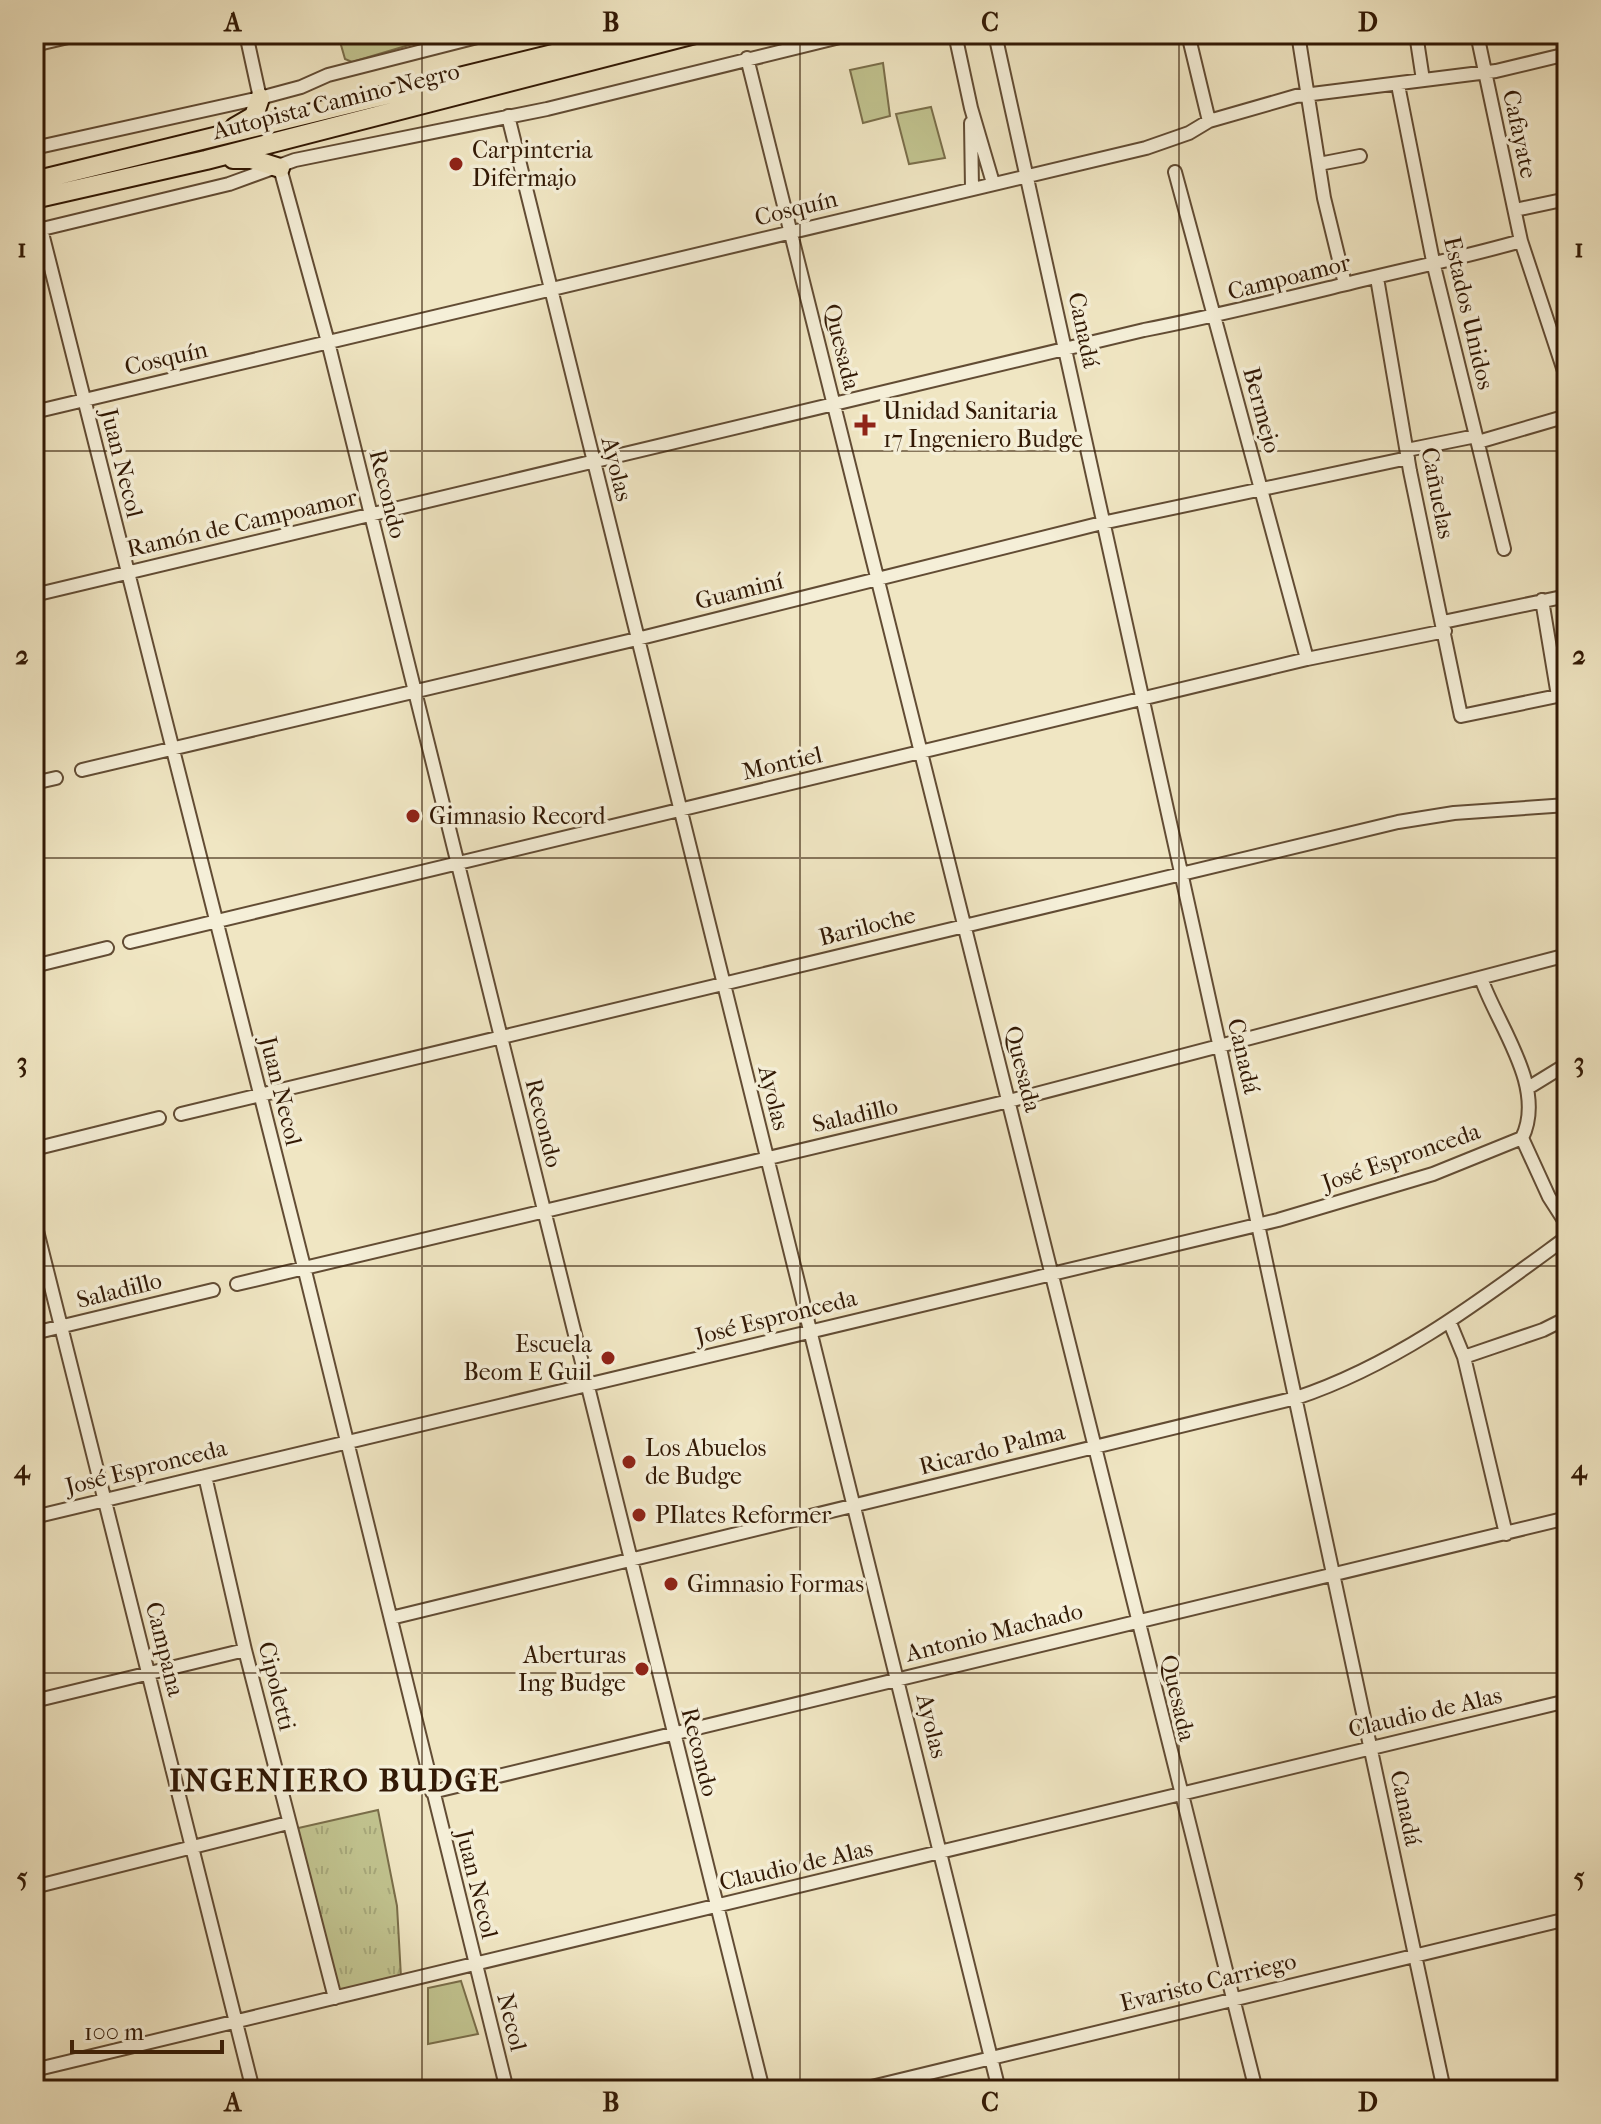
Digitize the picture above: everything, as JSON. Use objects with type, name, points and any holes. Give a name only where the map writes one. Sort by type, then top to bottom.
[{"type":"highway","name":"Autopista Camino Negro","points":[[34,181],[635,34]]},
{"type":"highway","name":"Autopista Camino Negro","points":[[34,199],[206,160],[695,34]]},
{"type":"highway","points":[[206,140],[248,121],[258,110],[260,98]]},
{"type":"highway","points":[[206,160],[251,159],[280,168]]},
{"type":"street","points":[[34,45],[81,34]]},
{"type":"street","points":[[246,34],[260,98]]},
{"type":"street","points":[[34,148],[260,98],[328,75],[489,34]]},
{"type":"street","points":[[38,230],[229,184],[313,156],[508,116],[852,34]]},
{"type":"street","points":[[955,34],[971,108],[993,183]]},
{"type":"street","name":"Canadá","points":[[995,34],[1259,1224],[1444,2090]]},
{"type":"street","points":[[1188,34],[1209,121]]},
{"type":"street","points":[[1298,34],[1329,225],[1345,284]]},
{"type":"street","points":[[1416,34],[1423,80]]},
{"type":"street","name":"Cafayate","points":[[1477,34],[1521,241],[1567,380]]},
{"type":"street","name":"Cosquín","points":[[34,412],[1146,148],[1189,133],[1209,121],[1296,96],[1484,72],[1567,54]]},
{"type":"street","name":"Quesada","points":[[747,58],[1095,1445],[1178,1796],[1256,2090]]},
{"type":"street","name":"Estados Unidos","points":[[1398,85],[1434,266],[1504,549]]},
{"type":"street","points":[[971,108],[972,188]]},
{"type":"street","name":"Ayolas","points":[[508,116],[549,291],[682,809],[766,1159],[999,2090]]},
{"type":"street","points":[[1319,164],[1360,156]]},
{"type":"street","name":"Recondo","points":[[280,168],[328,342],[498,1036],[763,2090]]},
{"type":"street","name":"Bermejo","points":[[1175,172],[1307,659]]},
{"type":"street","points":[[1515,210],[1567,199]]},
{"type":"street","name":"Juan Necol","points":[[38,230],[304,1267],[475,1965]]},
{"type":"street","name":"Campoamor","points":[[1066,349],[1215,318],[1345,284],[1434,266],[1521,241]]},
{"type":"street","name":"Cañuelas","points":[[1377,278],[1408,454],[1461,716],[1562,695]]},
{"type":"street","name":"Ramón de Campoamor","points":[[34,595],[1066,349]]},
{"type":"street","name":"Guaminí","points":[[82,770],[637,639],[1102,523],[1261,489],[1567,416]]},
{"type":"street","name":"Montiel","points":[[130,942],[1567,596]]},
{"type":"street","points":[[1542,600],[1562,695]]},
{"type":"street","points":[[34,783],[56,778]]},
{"type":"street","name":"Bariloche","points":[[181,1114],[1417,818],[1567,805]]},
{"type":"street","points":[[34,966],[107,948]]},
{"type":"street","name":"Saladillo","points":[[237,1284],[1009,1101],[1567,955]]},
{"type":"street","points":[[1481,978],[1528,1088],[1526,1129],[1522,1138],[1549,1197],[1567,1225]]},
{"type":"street","points":[[1528,1088],[1567,1064]]},
{"type":"street","points":[[34,1149],[159,1118]]},
{"type":"street","name":"José Espronceda","points":[[34,1517],[1259,1224],[1416,1179],[1522,1138]]},
{"type":"street","name":"Campana","points":[[34,1219],[253,2090]]},
{"type":"street","name":"Ricardo Palma","points":[[391,1618],[631,1557],[855,1506],[1296,1398],[1388,1359],[1450,1323],[1567,1237]]},
{"type":"street","name":"Saladillo","points":[[34,1333],[213,1290]]},
{"type":"street","points":[[1464,1357],[1543,1330],[1567,1318]]},
{"type":"street","points":[[1450,1323],[1464,1357],[1506,1534]]},
{"type":"street","name":"Cipoletti","points":[[205,1476],[288,1823],[335,1998]]},
{"type":"street","name":"Antonio Machado","points":[[432,1792],[1567,1518]]},
{"type":"street","points":[[34,1701],[245,1650]]},
{"type":"street","name":"Claudio de Alas","points":[[34,2070],[1567,1701]]},
{"type":"street","points":[[34,1887],[288,1823]]},
{"type":"street","name":"Evaristo Carriego","points":[[859,2090],[1567,1919]]},
{"type":"street","name":"Necol","points":[[475,1965],[507,2090]]},
{"type":"green space","points":[[341,34],[446,34],[352,62],[345,59],[339,38]]},
{"type":"green space","points":[[883,63],[890,116],[863,123],[850,70]]},
{"type":"green space","points":[[931,107],[945,158],[909,164],[896,114]]},
{"type":"green space","points":[[378,1810],[397,1906],[401,1977],[338,1993],[294,1829]]},
{"type":"green space","points":[[461,1981],[478,2034],[428,2044],[428,1988]]},
{"type":"place","name":"Carpinteria Difermajo","points":[[456,164]]},
{"type":"place","name":"Unidad Sanitaria 17 Ingeniero Budge","points":[[865,425]]},
{"type":"place","name":"Gimnasio Record","points":[[413,816]]},
{"type":"place","name":"Escuela Beom E Guil","points":[[608,1358]]},
{"type":"place","name":"Los Abuelos de Budge","points":[[629,1462]]},
{"type":"place","name":"PIlates Reformer","points":[[639,1515]]},
{"type":"place","name":"Gimnasio Formas","points":[[671,1584]]},
{"type":"place","name":"Aberturas Ing Budge","points":[[642,1669]]},
{"type":"district","name":"INGENIERO BUDGE","points":[[335,1780]]}]
